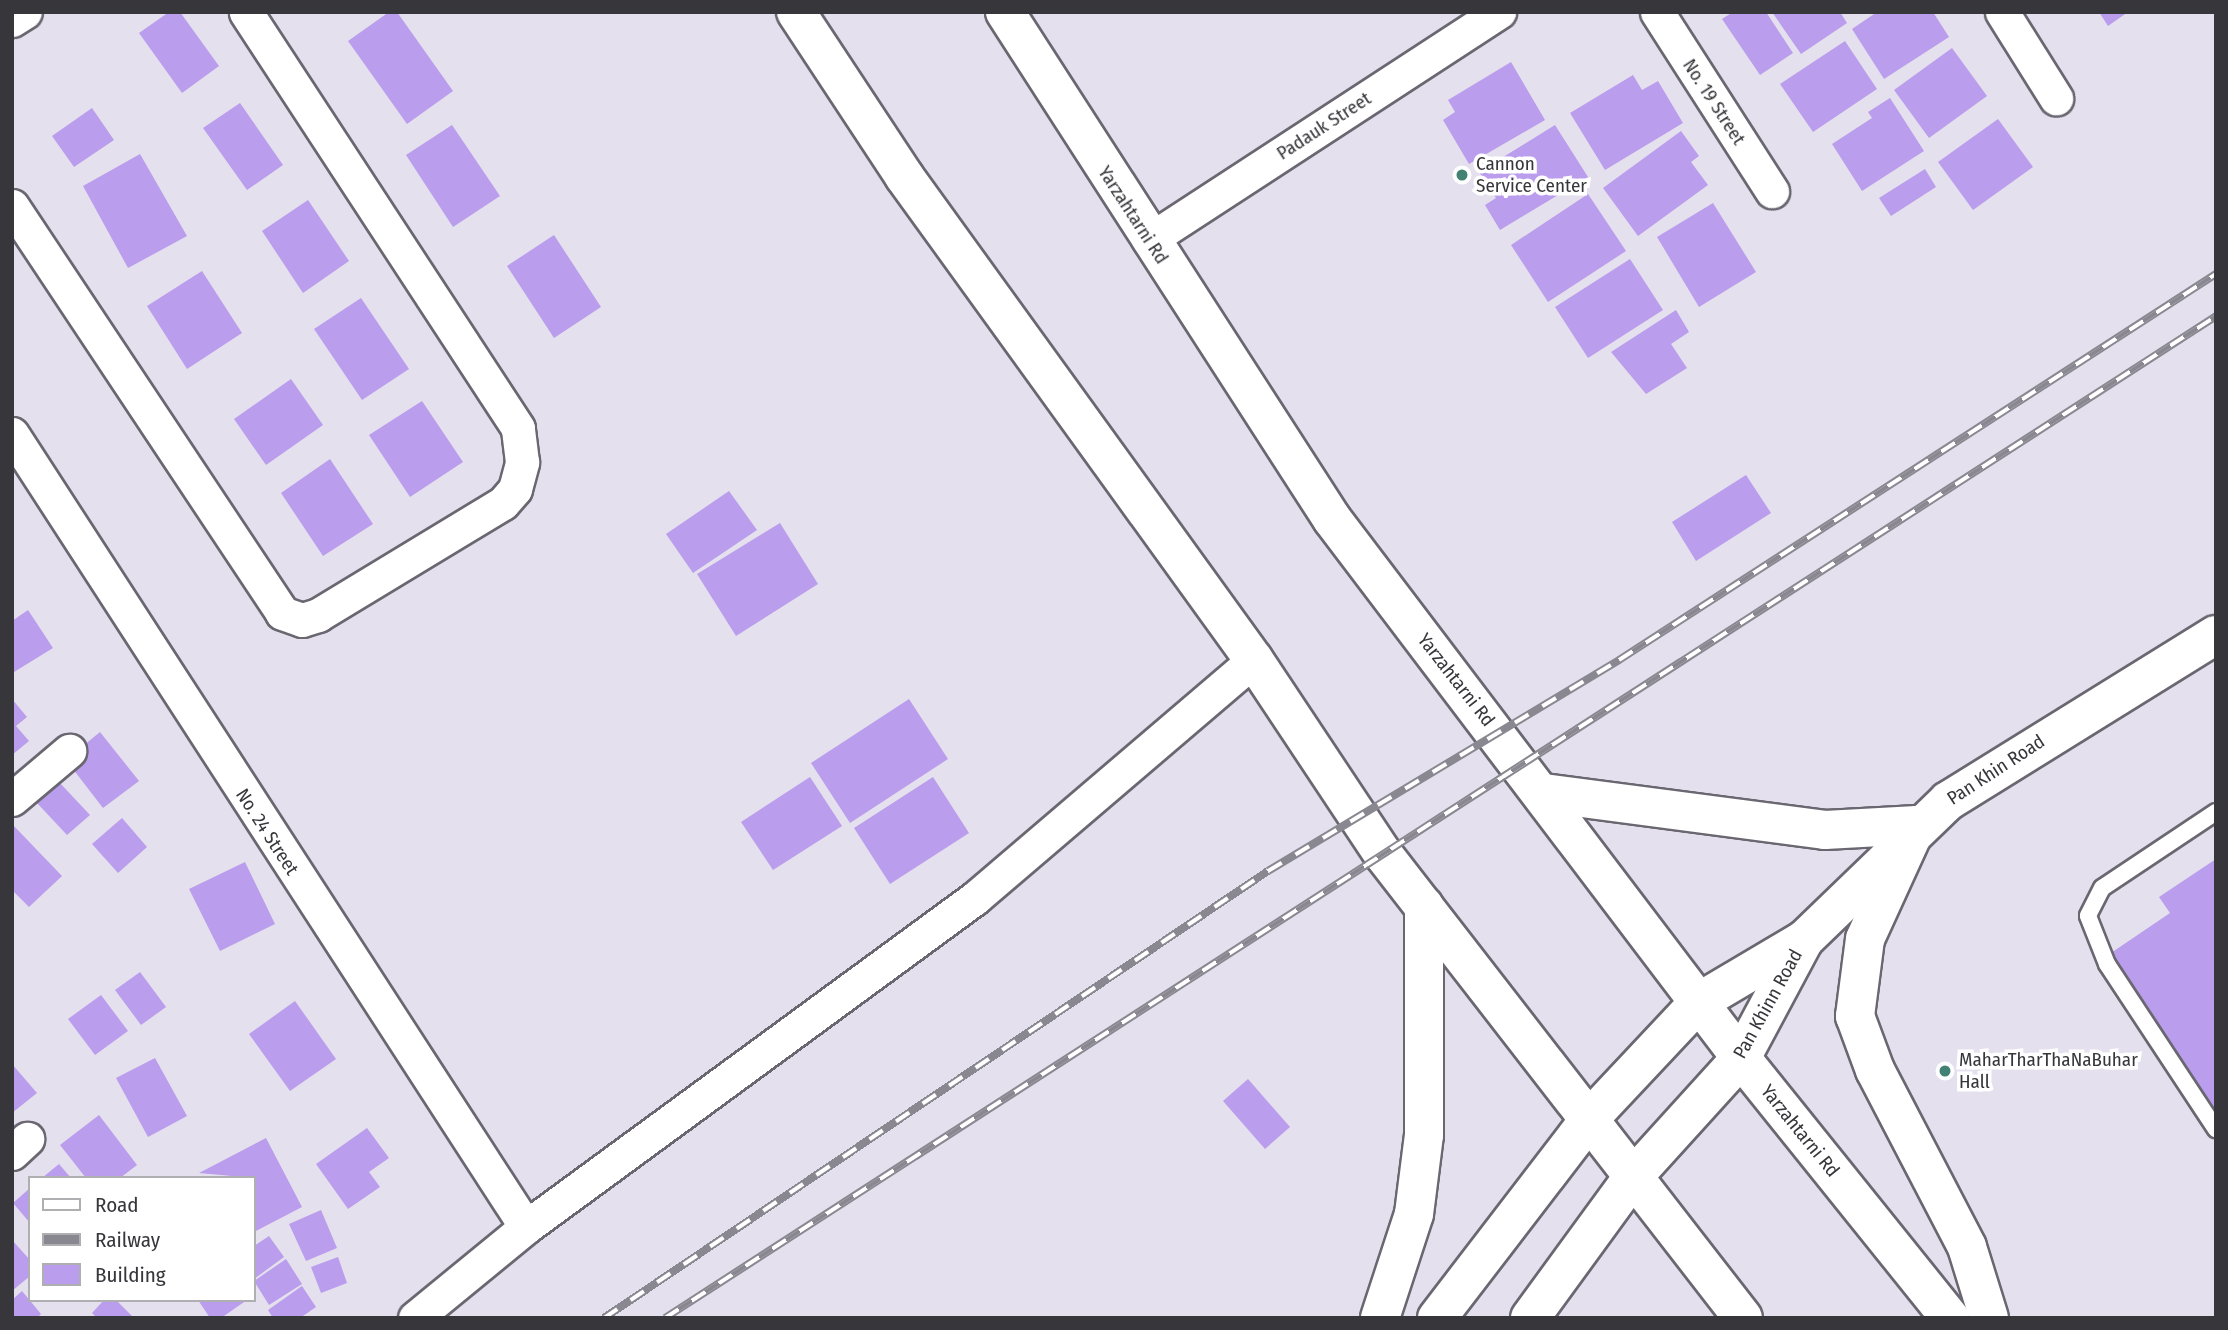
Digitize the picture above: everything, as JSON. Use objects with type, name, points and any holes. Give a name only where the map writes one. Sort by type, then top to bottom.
[{"type":"main road","points":[[796,12],[904,176],[1254,660],[1424,906],[1591,1117],[1633,1177],[1743,1318]]},
{"type":"main road","name":"Yarzahtarni Rd","points":[[1005,12],[1149,240],[1332,519],[1544,793],[1741,1058],[1950,1318]]},
{"type":"main road","name":"Pan Khin Road","points":[[1804,940],[1917,825],[1982,777],[2216,635]]},
{"type":"main road","points":[[1544,793],[1825,830],[1917,825],[1865,939],[1855,1016],[1875,1070],[1966,1247],[1989,1318]]},
{"type":"main road","points":[[1380,1318],[1414,1214],[1424,1135],[1424,906]]},
{"type":"main road","name":"Pan Khinn Road","points":[[1437,1318],[1591,1117],[1699,1002],[1804,940]]},
{"type":"main road","name":"Pan Khinn Road","points":[[1530,1318],[1633,1177],[1741,1058],[1804,940]]},
{"type":"street","points":[[12,20],[25,12]]},
{"type":"street","points":[[12,206],[282,612],[302,620],[318,615],[503,503],[515,489],[522,462],[518,428],[246,12]]},
{"type":"street","name":"Padauk Street","points":[[1149,240],[1499,12]]},
{"type":"street","name":"No. 19 Street","points":[[1657,12],[1772,191]]},
{"type":"street","points":[[2002,12],[2056,98]]},
{"type":"street","name":"No. 24 Street","points":[[12,435],[526,1227]]},
{"type":"street","points":[[415,1318],[526,1227],[975,898],[1254,660]]},
{"type":"street","points":[[12,799],[69,751]]},
{"type":"lane","points":[[2216,812],[2102,888],[2088,916],[2107,964],[2216,1129]]},
{"type":"building","points":[[169,12],[180,12],[219,66],[182,93],[139,33]]},
{"type":"building","points":[[389,12],[397,12],[453,91],[407,124],[348,41]]},
{"type":"building","points":[[1733,12],[1766,12],[1793,53],[1760,75],[1722,19]]},
{"type":"building","points":[[1772,12],[1840,12],[1847,23],[1801,54]]},
{"type":"building","points":[[1877,12],[1933,12],[1949,37],[1884,79],[1852,29]]},
{"type":"building","points":[[2099,12],[2128,12],[2108,26]]},
{"type":"building","points":[[1845,41],[1877,89],[1813,132],[1780,84]]},
{"type":"building","points":[[1952,48],[1987,96],[1929,138],[1894,90]]},
{"type":"building","points":[[1511,62],[1545,120],[1469,164],[1443,120],[1455,112],[1448,100]]},
{"type":"building","points":[[1633,75],[1642,90],[1658,81],[1683,123],[1605,170],[1570,113]]},
{"type":"building","points":[[1890,98],[1924,151],[1862,191],[1832,144],[1872,118],[1868,112]]},
{"type":"building","points":[[240,103],[283,165],[247,190],[203,128]]},
{"type":"building","points":[[92,108],[114,140],[74,167],[52,136]]},
{"type":"building","points":[[1998,119],[2033,167],[1973,210],[1938,162]]},
{"type":"building","points":[[452,125],[500,196],[453,227],[406,155]]},
{"type":"building","points":[[1555,125],[1588,177],[1500,230],[1485,205],[1496,198],[1479,172]]},
{"type":"building","points":[[1681,131],[1699,156],[1691,162],[1708,185],[1638,236],[1603,188]]},
{"type":"building","points":[[140,154],[187,236],[128,268],[83,186]]},
{"type":"building","points":[[1925,169],[1936,187],[1891,216],[1879,198]]},
{"type":"building","points":[[1588,194],[1626,251],[1548,302],[1511,245]]},
{"type":"building","points":[[308,200],[349,261],[303,293],[262,231]]},
{"type":"building","points":[[1713,203],[1756,272],[1699,307],[1657,237]]},
{"type":"building","points":[[554,235],[601,307],[554,338],[507,266]]},
{"type":"building","points":[[1630,259],[1663,310],[1588,358],[1555,307]]},
{"type":"building","points":[[202,271],[242,333],[187,369],[147,306]]},
{"type":"building","points":[[361,298],[409,369],[362,400],[314,329]]},
{"type":"building","points":[[1676,310],[1689,332],[1671,344],[1687,368],[1646,394],[1611,352]]},
{"type":"building","points":[[291,379],[323,425],[266,465],[234,419]]},
{"type":"building","points":[[422,401],[463,462],[410,497],[369,435]]},
{"type":"building","points":[[330,459],[373,524],[323,556],[281,493]]},
{"type":"building","points":[[1746,475],[1771,513],[1696,561],[1672,522]]},
{"type":"building","points":[[729,491],[757,530],[693,573],[666,534]]},
{"type":"building","points":[[780,523],[818,584],[736,636],[697,574]]},
{"type":"building","points":[[28,610],[53,648],[14,672],[12,621]]},
{"type":"building","points":[[12,699],[27,717],[16,726],[29,741],[12,755]]},
{"type":"building","points":[[909,699],[948,759],[850,823],[811,763]]},
{"type":"building","points":[[100,732],[139,781],[103,808],[66,760]]},
{"type":"building","points":[[810,777],[842,826],[773,870],[741,822]]},
{"type":"building","points":[[933,777],[969,833],[890,884],[854,828]]},
{"type":"building","points":[[59,782],[90,815],[67,835],[37,803]]},
{"type":"building","points":[[122,818],[147,847],[118,873],[92,844]]},
{"type":"building","points":[[12,824],[62,876],[29,907],[12,890]]},
{"type":"building","points":[[2216,859],[2216,1115],[2108,955],[2170,913],[2159,897]]},
{"type":"building","points":[[245,862],[275,924],[220,951],[189,889]]},
{"type":"building","points":[[140,972],[166,1007],[141,1025],[115,990]]},
{"type":"building","points":[[101,995],[128,1031],[95,1055],[68,1019]]},
{"type":"building","points":[[295,1001],[336,1059],[290,1091],[249,1034]]},
{"type":"building","points":[[155,1058],[187,1116],[148,1137],[116,1078]]},
{"type":"building","points":[[12,1064],[37,1093],[12,1113]]},
{"type":"building","points":[[1248,1079],[1290,1127],[1265,1149],[1223,1101]]},
{"type":"building","points":[[99,1115],[137,1165],[123,1176],[84,1176],[60,1145]]},
{"type":"building","points":[[367,1128],[389,1158],[369,1172],[380,1187],[348,1209],[316,1164]]},
{"type":"building","points":[[266,1138],[302,1207],[256,1231],[256,1176],[199,1173]]},
{"type":"building","points":[[59,1164],[69,1176],[44,1176]]},
{"type":"building","points":[[28,1190],[28,1221],[13,1203]]},
{"type":"building","points":[[321,1210],[337,1248],[306,1261],[289,1224]]},
{"type":"building","points":[[269,1236],[284,1257],[256,1278],[256,1245]]},
{"type":"building","points":[[12,1240],[28,1258],[28,1278],[12,1291]]},
{"type":"building","points":[[338,1257],[347,1283],[321,1293],[311,1267]]},
{"type":"building","points":[[286,1259],[302,1284],[269,1305],[256,1280]]},
{"type":"building","points":[[302,1286],[316,1307],[300,1318],[273,1318],[268,1310]]},
{"type":"building","points":[[22,1291],[28,1302],[41,1314],[37,1318],[12,1318],[12,1300]]},
{"type":"building","points":[[102,1302],[118,1302],[132,1316],[97,1318],[92,1313]]},
{"type":"building","points":[[199,1302],[244,1302],[221,1318],[210,1318]]},
{"type":"railway","points":[[604,1318],[1268,871],[1619,660],[2216,274]]},
{"type":"railway","points":[[665,1318],[2216,316]]},
{"type":"place","name":"Cannon Service Center","points":[[1462,175]]},
{"type":"place","name":"MaharTharThaNaBuhar Hall","points":[[1945,1071]]}]
